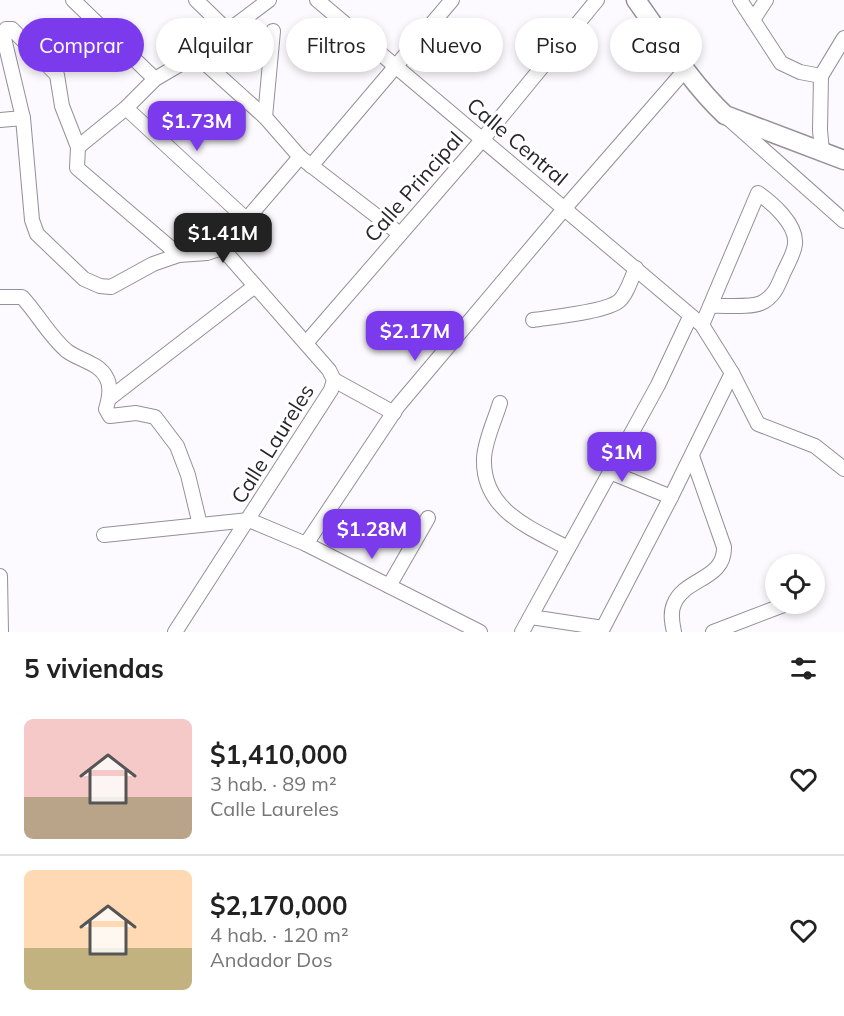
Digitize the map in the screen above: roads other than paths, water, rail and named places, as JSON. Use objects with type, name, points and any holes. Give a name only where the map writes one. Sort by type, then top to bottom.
[{"type":"street","points":[[73,0],[155,80]]},
{"type":"street","points":[[196,0],[215,18]]},
{"type":"street","points":[[245,18],[269,0]]},
{"type":"street","name":"Calle Central","points":[[318,0],[696,321],[732,373],[758,424],[815,446],[844,469]]},
{"type":"street","points":[[179,255],[77,168],[78,147],[62,106],[57,75],[12,29],[6,29],[3,34],[23,118],[32,220],[37,234],[84,279],[100,286],[111,286],[153,264],[179,255],[207,253],[222,248],[246,219],[305,162],[395,66],[452,0]]},
{"type":"street","name":"Calle Principal","points":[[306,343],[482,140],[597,0]]},
{"type":"street","points":[[636,0],[649,18]]},
{"type":"street","points":[[740,0],[780,63],[800,72],[821,76]]},
{"type":"street","points":[[753,20],[766,0]]},
{"type":"street","points":[[822,152],[821,76],[844,38]]},
{"type":"street","points":[[78,147],[126,108],[155,80],[168,72]]},
{"type":"street","points":[[215,72],[265,117],[305,162],[400,234]]},
{"type":"street","points":[[265,117],[269,72]]},
{"type":"street","points":[[306,544],[394,412],[564,209],[683,72]]},
{"type":"street","points":[[688,72],[713,104],[844,221]]},
{"type":"street","points":[[126,108],[246,219]]},
{"type":"street","points":[[725,115],[844,160]]},
{"type":"street","points":[[0,120],[23,118]]},
{"type":"street","points":[[522,632],[658,385],[696,321],[710,306],[758,193],[769,201],[789,225],[795,237],[795,247],[774,294],[766,301],[758,305],[710,306]]},
{"type":"street","name":"Calle Laureles","points":[[222,248],[329,370],[334,380],[331,390],[249,520],[306,544],[480,632]]},
{"type":"street","points":[[532,320],[604,308],[618,302],[624,295],[636,268]]},
{"type":"street","points":[[110,398],[255,286]]},
{"type":"street","points":[[0,297],[22,297],[57,342],[69,353],[98,368],[107,377],[110,398],[106,408],[110,416],[136,413],[155,417],[177,446],[188,475],[200,525]]},
{"type":"street","points":[[531,616],[603,628],[732,373]]},
{"type":"street","points":[[334,380],[394,412]]},
{"type":"street","points":[[500,403],[484,456],[486,480],[495,500],[518,522],[568,549]]},
{"type":"street","points":[[674,632],[671,617],[674,604],[680,595],[720,566],[724,558],[724,546],[692,456]]},
{"type":"street","points":[[610,472],[671,497]]},
{"type":"street","points":[[389,586],[428,518]]},
{"type":"street","points":[[104,535],[249,520]]},
{"type":"street","points":[[175,632],[249,520]]},
{"type":"street","points":[[0,576],[1,632]]},
{"type":"street","points":[[713,632],[765,612]]}]
